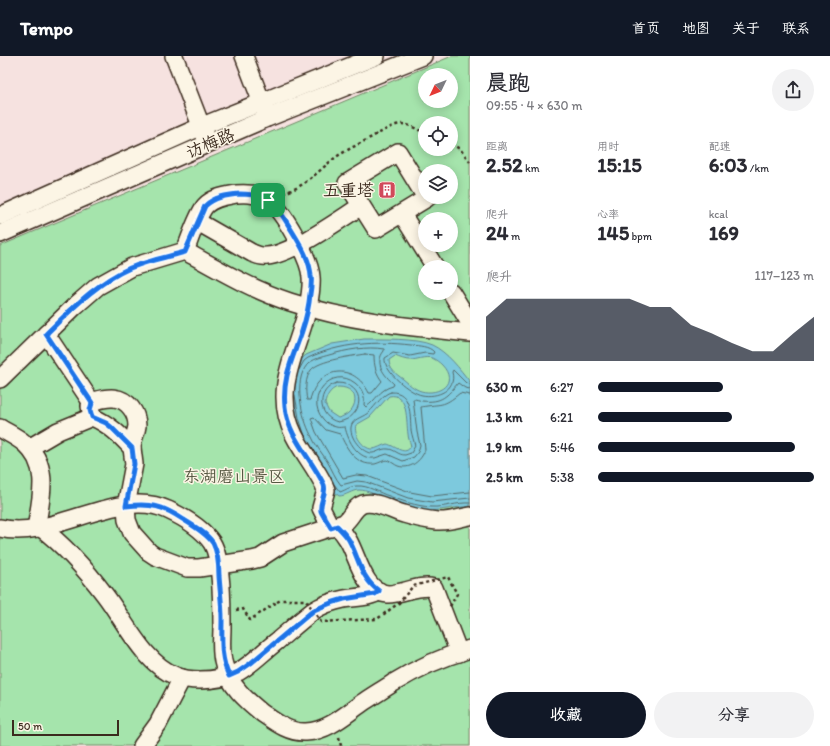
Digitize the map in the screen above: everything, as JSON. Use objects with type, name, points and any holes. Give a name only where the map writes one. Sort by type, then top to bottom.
[{"type":"street","points":[[174,56],[200,127],[208,144]]},
{"type":"street","points":[[244,56],[267,118]]},
{"type":"street","name":"访梅路","points":[[0,216],[261,101],[376,56]]},
{"type":"street","name":"访梅路","points":[[0,234],[267,118],[423,56]]},
{"type":"street","points":[[418,185],[398,152],[347,183],[376,229],[418,204]]},
{"type":"street","points":[[0,528],[9,530],[23,530],[38,528],[92,513],[126,506],[145,504],[160,507],[187,522],[204,534],[213,544],[218,564],[222,610],[222,655],[224,665],[229,676],[240,692],[251,704],[280,726],[292,731],[312,732],[335,722],[366,700],[414,671],[465,651],[434,588],[424,587],[389,594],[379,591],[371,585],[365,576],[348,540],[334,527],[321,508],[325,493],[324,485],[294,435],[285,409],[285,388],[288,371],[302,332],[308,307],[311,276],[307,259],[286,221],[276,207],[268,200],[258,195],[240,194],[220,197],[205,206],[185,252]]},
{"type":"street","points":[[198,222],[260,256],[272,255],[299,244],[361,206]]},
{"type":"street","points":[[402,214],[431,260]]},
{"type":"street","points":[[0,379],[81,300],[105,281],[132,267],[185,252],[248,284],[289,302],[354,318],[396,326],[470,333]]},
{"type":"street","points":[[456,300],[470,323]]},
{"type":"street","points":[[46,334],[92,410],[106,423],[129,440]]},
{"type":"street","points":[[29,448],[92,410],[94,401],[112,397],[126,402],[132,409],[137,426],[129,440],[134,464],[126,506],[127,520],[132,533],[154,556],[186,568],[199,568],[260,558],[283,544],[334,527],[346,521],[361,504],[370,503],[403,514],[436,521],[470,516]]},
{"type":"street","points":[[0,428],[24,443],[37,460],[42,475],[42,494],[38,528]]},
{"type":"street","points":[[38,528],[54,537],[94,581],[147,654],[166,671],[176,677],[202,680],[229,676],[251,663],[314,610],[344,599],[375,594],[379,591]]},
{"type":"street","points":[[142,746],[158,724],[182,678]]},
{"type":"path","points":[[268,200],[277,195],[290,192],[337,157],[391,127],[404,124],[418,130]]},
{"type":"path","points":[[458,148],[470,162]]},
{"type":"path","points":[[222,610],[243,609],[250,620],[281,600],[306,600],[321,622],[377,619],[399,603],[413,586],[448,577],[457,594],[449,608]]},
{"type":"green space","name":"东湖磨山景区","points":[[452,56],[470,56],[470,746],[0,746],[0,246],[418,70],[418,108],[458,108],[458,68],[423,68]]},
{"type":"water","points":[[364,339],[399,339],[417,341],[438,348],[458,366],[470,382],[470,507],[424,510],[400,504],[362,490],[356,490],[339,496],[333,491],[295,419],[290,390],[298,362],[306,355],[332,344]],"holes":[[[395,356],[408,360],[426,357],[432,358],[441,364],[447,371],[448,382],[445,387],[434,392],[416,389],[393,371],[389,360]],[[338,387],[346,388],[354,395],[354,406],[345,415],[338,418],[329,412],[325,404],[326,399],[333,390]],[[389,396],[395,396],[400,399],[405,409],[408,436],[411,446],[409,449],[403,451],[387,444],[374,449],[365,447],[357,437],[355,429],[356,425],[370,417]]]},
{"type":"place","name":"五重塔","points":[[387,190]]},
{"type":"route","points":[[249,194],[258,195],[268,200],[276,207],[286,221],[307,259],[311,276],[311,286],[305,322],[290,361],[285,388],[284,400],[287,418],[294,435],[322,480],[326,490],[321,508],[331,528],[337,526],[343,533],[355,553],[362,572],[371,585],[379,591],[375,594],[344,599],[314,610],[251,663],[229,676],[224,665],[222,655],[221,600],[218,564],[213,544],[204,534],[168,510],[145,504],[126,506],[134,464],[132,448],[106,423],[92,417],[90,406],[92,403],[46,334],[86,295],[105,281],[132,267],[185,252],[205,206],[213,200],[229,195],[249,194]]}]
